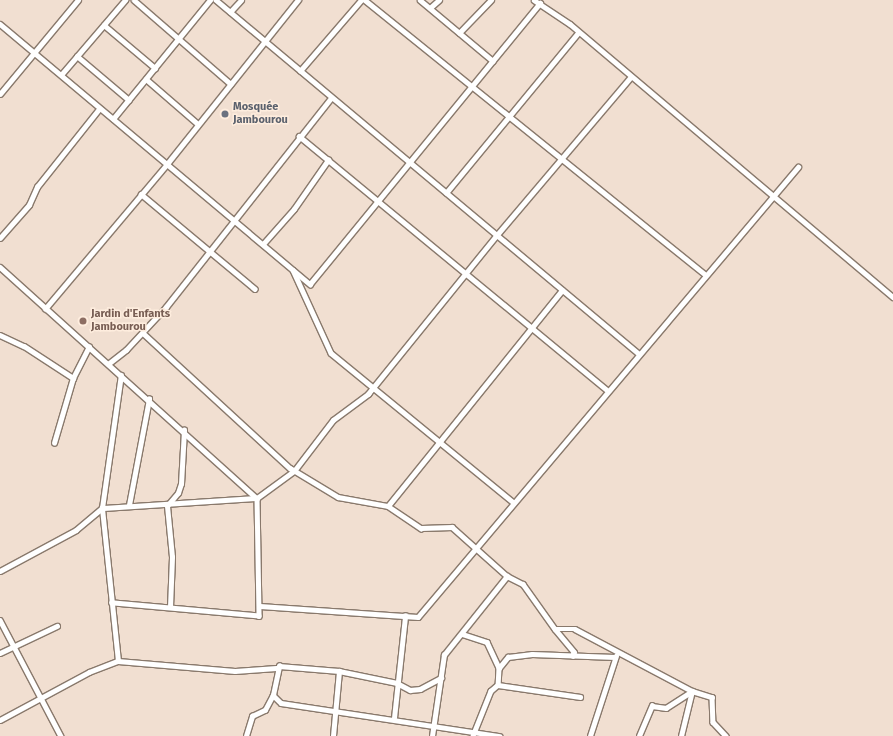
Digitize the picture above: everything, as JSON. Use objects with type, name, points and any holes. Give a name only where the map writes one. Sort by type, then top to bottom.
[{"type":"street","points":[[0,94],[78,0]]},
{"type":"street","points":[[61,75],[124,0]]},
{"type":"street","points":[[134,0],[231,84]]},
{"type":"street","points":[[113,120],[210,0]]},
{"type":"street","points":[[216,0],[331,98],[638,353]]},
{"type":"street","points":[[230,12],[241,0]]},
{"type":"street","points":[[45,309],[168,164],[263,41],[298,0]]},
{"type":"street","points":[[300,71],[361,0]]},
{"type":"street","points":[[365,0],[705,274]]},
{"type":"street","points":[[420,0],[493,61]]},
{"type":"street","points":[[430,8],[439,0]]},
{"type":"street","points":[[459,33],[491,0]]},
{"type":"street","points":[[534,0],[570,24],[578,33],[630,78],[772,194],[784,208],[820,233],[893,298]]},
{"type":"street","points":[[0,24],[99,109],[264,243],[310,284],[540,3]]},
{"type":"street","points":[[104,25],[155,68]]},
{"type":"street","points":[[446,193],[578,33]]},
{"type":"street","points":[[77,56],[129,100]]},
{"type":"street","points":[[0,571],[76,530],[102,508],[129,505],[166,506],[257,498],[294,471],[333,420],[373,387],[496,236],[630,78]]},
{"type":"street","points":[[146,79],[198,124]]},
{"type":"street","points":[[108,364],[143,333],[299,136],[331,98]]},
{"type":"street","points":[[0,238],[29,205],[37,187],[99,109]]},
{"type":"street","points":[[299,136],[607,390]]},
{"type":"street","points":[[264,243],[294,209],[328,160]]},
{"type":"street","points":[[260,606],[418,617],[772,194],[798,167]]},
{"type":"street","points":[[141,194],[255,289]]},
{"type":"street","points":[[0,267],[45,309],[184,430],[257,498],[259,616],[112,603]]},
{"type":"street","points":[[292,269],[331,353],[513,502]]},
{"type":"street","points":[[388,506],[562,290]]},
{"type":"street","points":[[143,333],[294,471],[338,497],[388,506],[421,528],[452,527],[507,576],[523,584],[555,629],[574,652],[572,656]]},
{"type":"street","points":[[0,335],[24,346],[73,378]]},
{"type":"street","points":[[54,443],[73,378],[89,347]]},
{"type":"street","points":[[118,661],[102,508],[121,375]]},
{"type":"street","points":[[129,505],[149,400]]},
{"type":"street","points":[[166,506],[178,494],[181,484],[184,430]]},
{"type":"street","points":[[166,506],[172,557],[170,607]]},
{"type":"street","points":[[432,736],[444,655],[507,576]]},
{"type":"street","points":[[394,718],[405,616]]},
{"type":"street","points":[[0,620],[61,736]]},
{"type":"street","points":[[0,653],[57,626]]},
{"type":"street","points":[[555,629],[575,629],[692,691],[712,697],[713,722],[726,736]]},
{"type":"street","points":[[462,634],[487,642],[499,668],[498,685],[491,691],[474,734]]},
{"type":"street","points":[[590,736],[617,652]]},
{"type":"street","points":[[499,668],[508,657],[532,654],[615,657]]},
{"type":"street","points":[[0,720],[89,672],[118,661],[235,671],[276,668],[282,666],[339,672],[397,683],[410,690],[420,689],[441,678]]},
{"type":"street","points":[[246,736],[252,716],[265,710],[273,695],[276,668]]},
{"type":"street","points":[[333,736],[337,710],[339,672]]},
{"type":"street","points":[[498,685],[580,697]]},
{"type":"street","points":[[639,736],[652,706],[666,708],[692,691]]},
{"type":"street","points":[[681,736],[692,691]]},
{"type":"street","points":[[273,695],[281,703],[434,724],[474,734],[500,736]]},
{"type":"place","name":"Mosquée Jambourou","points":[[225,114]]},
{"type":"place","name":"Jardin d'Enfants Jambourou","points":[[83,321]]}]
